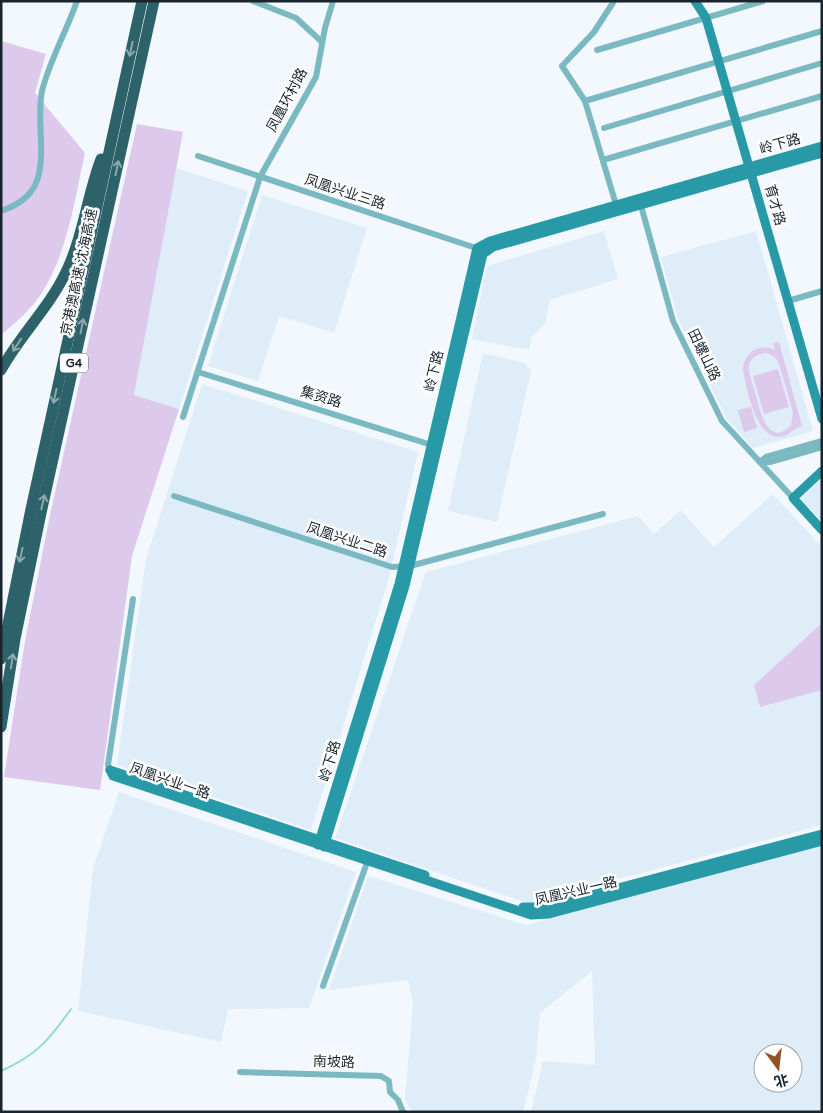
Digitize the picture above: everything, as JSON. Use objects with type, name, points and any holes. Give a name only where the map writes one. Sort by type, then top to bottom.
[{"type":"highway","name":"京港澳高速 沈海高速","points":[[1,658],[31,509],[142,1]]},
{"type":"highway","name":"京港澳高速 沈海高速","points":[[1,727],[15,639],[41,513],[154,1]]},
{"type":"highway","points":[[1,370],[23,335],[54,294],[67,270],[94,177],[114,127]]},
{"type":"street","points":[[1,211],[28,196],[40,171],[39,109],[43,89],[77,1]]},
{"type":"street","points":[[253,1],[296,18],[322,42]]},
{"type":"street","name":"凤凰环村路","points":[[183,417],[260,176],[316,78],[322,42],[333,1]]},
{"type":"street","points":[[614,1],[594,32],[562,66],[585,101],[617,208]]},
{"type":"street","name":"育才路","points":[[695,1],[706,18],[822,419]]},
{"type":"street","points":[[598,50],[763,1]]},
{"type":"street","points":[[585,101],[822,31]]},
{"type":"street","points":[[604,128],[822,64]]},
{"type":"street","points":[[603,160],[822,96]]},
{"type":"street","name":"岭下路","points":[[322,843],[407,566],[481,250],[490,241],[640,202],[751,170],[822,146]]},
{"type":"street","name":"岭下路","points":[[751,170],[822,153]]},
{"type":"street","name":"凤凰兴业三路","points":[[198,156],[481,250]]},
{"type":"street","name":"田螺山路","points":[[640,202],[673,321],[722,421],[793,498]]},
{"type":"street","points":[[788,300],[822,291]]},
{"type":"street","name":"集资路","points":[[198,372],[434,446]]},
{"type":"street","points":[[760,462],[766,457],[822,441]]},
{"type":"street","points":[[760,462],[770,462],[822,447]]},
{"type":"street","points":[[822,470],[793,498],[822,530]]},
{"type":"street","name":"凤凰兴业二路","points":[[174,496],[387,566],[407,566],[603,514]]},
{"type":"street","points":[[110,770],[108,765],[133,599]]},
{"type":"street","name":"凤凰兴业一路","points":[[110,770],[114,776],[322,843],[522,913],[541,915],[822,841]]},
{"type":"street","name":"凤凰兴业一路","points":[[369,859],[533,909],[546,908],[822,834]]},
{"type":"street","points":[[323,986],[369,859]]},
{"type":"street","name":"南坡路","points":[[240,1072],[380,1076],[389,1080],[390,1092],[398,1100],[403,1112]]},
{"type":"shaded area","points":[[1,41],[46,54],[35,93],[85,153],[66,237],[55,269],[33,305],[1,335]]},
{"type":"shaded area","points":[[137,124],[183,132],[134,395],[179,409],[132,556],[100,790],[4,777],[25,641],[50,515]]},
{"type":"shaded area","points":[[176,168],[248,191],[179,409],[134,395]]},
{"type":"shaded area","points":[[262,195],[367,228],[334,333],[279,316],[258,381],[208,366]]},
{"type":"shaded area","points":[[604,231],[618,279],[550,300],[545,324],[532,336],[529,350],[472,339],[487,266]]},
{"type":"shaded area","points":[[756,231],[813,431],[753,448],[726,418],[678,319],[661,257]]},
{"type":"shaded area","points":[[779,342],[802,426],[786,436],[779,437],[771,435],[758,421],[750,399],[743,369],[746,358],[753,350],[769,348],[775,350],[773,343]],"holes":[[[767,353],[776,358],[793,412],[791,425],[783,431],[776,432],[770,430],[762,416],[749,368],[753,358],[758,355]]]},
{"type":"shaded area","points":[[483,353],[525,363],[531,371],[497,522],[448,511]]},
{"type":"shaded area","points":[[778,369],[789,407],[764,414],[753,376]]},
{"type":"shaded area","points":[[202,384],[418,452],[388,581],[311,830],[117,765],[146,559]]},
{"type":"shaded area","points":[[751,407],[757,428],[744,432],[738,410]]},
{"type":"shaded area","points":[[822,478],[822,521],[800,498]]},
{"type":"shaded area","points":[[773,494],[822,547],[822,825],[528,903],[335,838],[426,572],[638,516],[654,534],[681,510],[714,547]]},
{"type":"shaded area","points":[[822,623],[822,690],[760,707],[754,685]]},
{"type":"shaded area","points":[[119,792],[356,872],[309,1008],[228,1009],[221,1042],[78,1011],[93,868]]},
{"type":"shaded area","points":[[822,845],[822,1112],[531,1112],[543,1061],[595,1065],[592,971],[540,1013],[536,1059],[523,1112],[412,1112],[405,1099],[413,1003],[408,980],[329,990],[368,876],[526,925]]},
{"type":"waterway","points":[[1,1071],[24,1059],[41,1046],[56,1030],[71,1009]]}]
